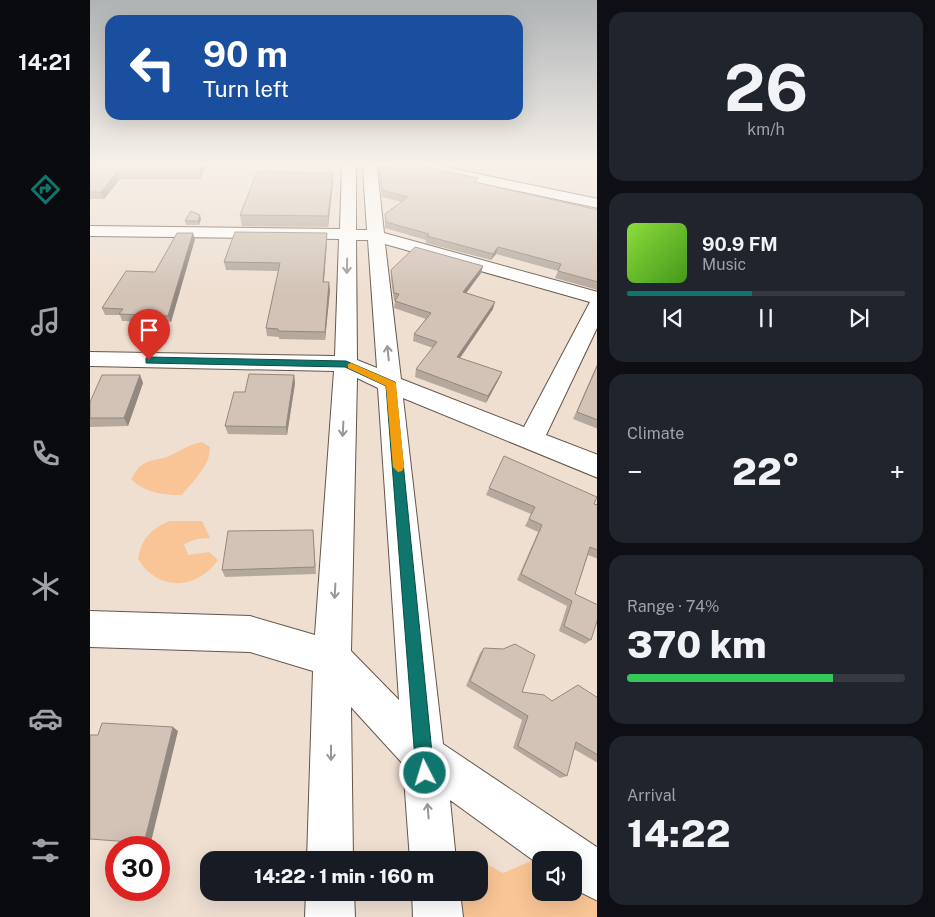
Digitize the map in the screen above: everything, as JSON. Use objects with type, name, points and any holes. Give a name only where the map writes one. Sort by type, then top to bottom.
[{"type":"street","points":[[330,851],[332,658],[346,364],[348,208]]},
{"type":"street","points":[[374,208],[432,851]]},
{"type":"street","points":[[90,231],[348,234],[376,236],[597,298]]},
{"type":"street","points":[[530,440],[597,306]]},
{"type":"street","points":[[90,359],[346,364],[597,467]]},
{"type":"street","points":[[90,630],[250,634],[332,658],[423,755],[561,851]]},
{"type":"street","points":[[582,866],[597,876]]},
{"type":"street","points":[[330,901],[330,917]]},
{"type":"street","points":[[437,901],[438,917]]},
{"type":"shaded area","points":[[202,442],[210,447],[208,460],[182,495],[148,490],[131,479],[136,471],[145,463],[166,457],[190,445]]},
{"type":"shaded area","points":[[170,521],[202,521],[210,538],[197,539],[184,544],[188,555],[209,552],[218,560],[209,570],[189,582],[167,582],[146,570],[138,559],[145,540],[152,531]]},
{"type":"shaded area","points":[[532,861],[532,901],[582,901],[582,884],[597,894],[597,917],[420,917],[443,901],[488,901],[488,865],[503,873]]},
{"type":"building","points":[[243,208],[329,208],[328,216],[240,215]]},
{"type":"building","points":[[393,208],[588,208],[597,210],[597,282],[558,271],[561,264],[498,247],[493,254],[427,236],[429,234],[386,222],[385,214]]},
{"type":"building","points":[[191,211],[200,215],[198,221],[185,221]]},
{"type":"building","points":[[235,232],[327,233],[323,282],[329,282],[325,332],[278,331],[278,329],[266,328],[280,263],[224,262]]},
{"type":"building","points":[[177,233],[193,233],[168,316],[119,314],[123,309],[102,308],[126,271],[155,272]]},
{"type":"building","points":[[415,247],[483,266],[463,292],[495,302],[457,357],[502,372],[488,396],[416,369],[437,342],[414,334],[431,313],[395,301],[399,294],[394,293],[391,270]]},
{"type":"building","points":[[597,366],[597,420],[577,412]]},
{"type":"building","points":[[249,374],[294,375],[286,427],[225,426],[234,392],[245,392]]},
{"type":"building","points":[[102,375],[140,375],[124,418],[90,418],[90,402]]},
{"type":"building","points":[[504,456],[597,497],[594,504],[597,505],[597,550],[590,547],[575,594],[597,605],[597,621],[591,640],[564,626],[572,601],[521,574],[542,525],[529,519],[535,507],[489,488]]},
{"type":"building","points":[[313,530],[315,567],[222,570],[228,531]]},
{"type":"building","points":[[515,644],[535,655],[522,692],[544,695],[552,701],[578,685],[597,697],[597,754],[576,742],[567,776],[518,746],[528,716],[470,681],[484,648],[503,649]]},
{"type":"building","points":[[102,723],[173,727],[146,836],[105,836],[105,840],[90,839],[90,735],[98,735]]},
{"type":"slow traffic","points":[[351,366],[391,384],[398,467]]},
{"type":"route","points":[[149,360],[346,364],[391,384],[425,773]]}]
